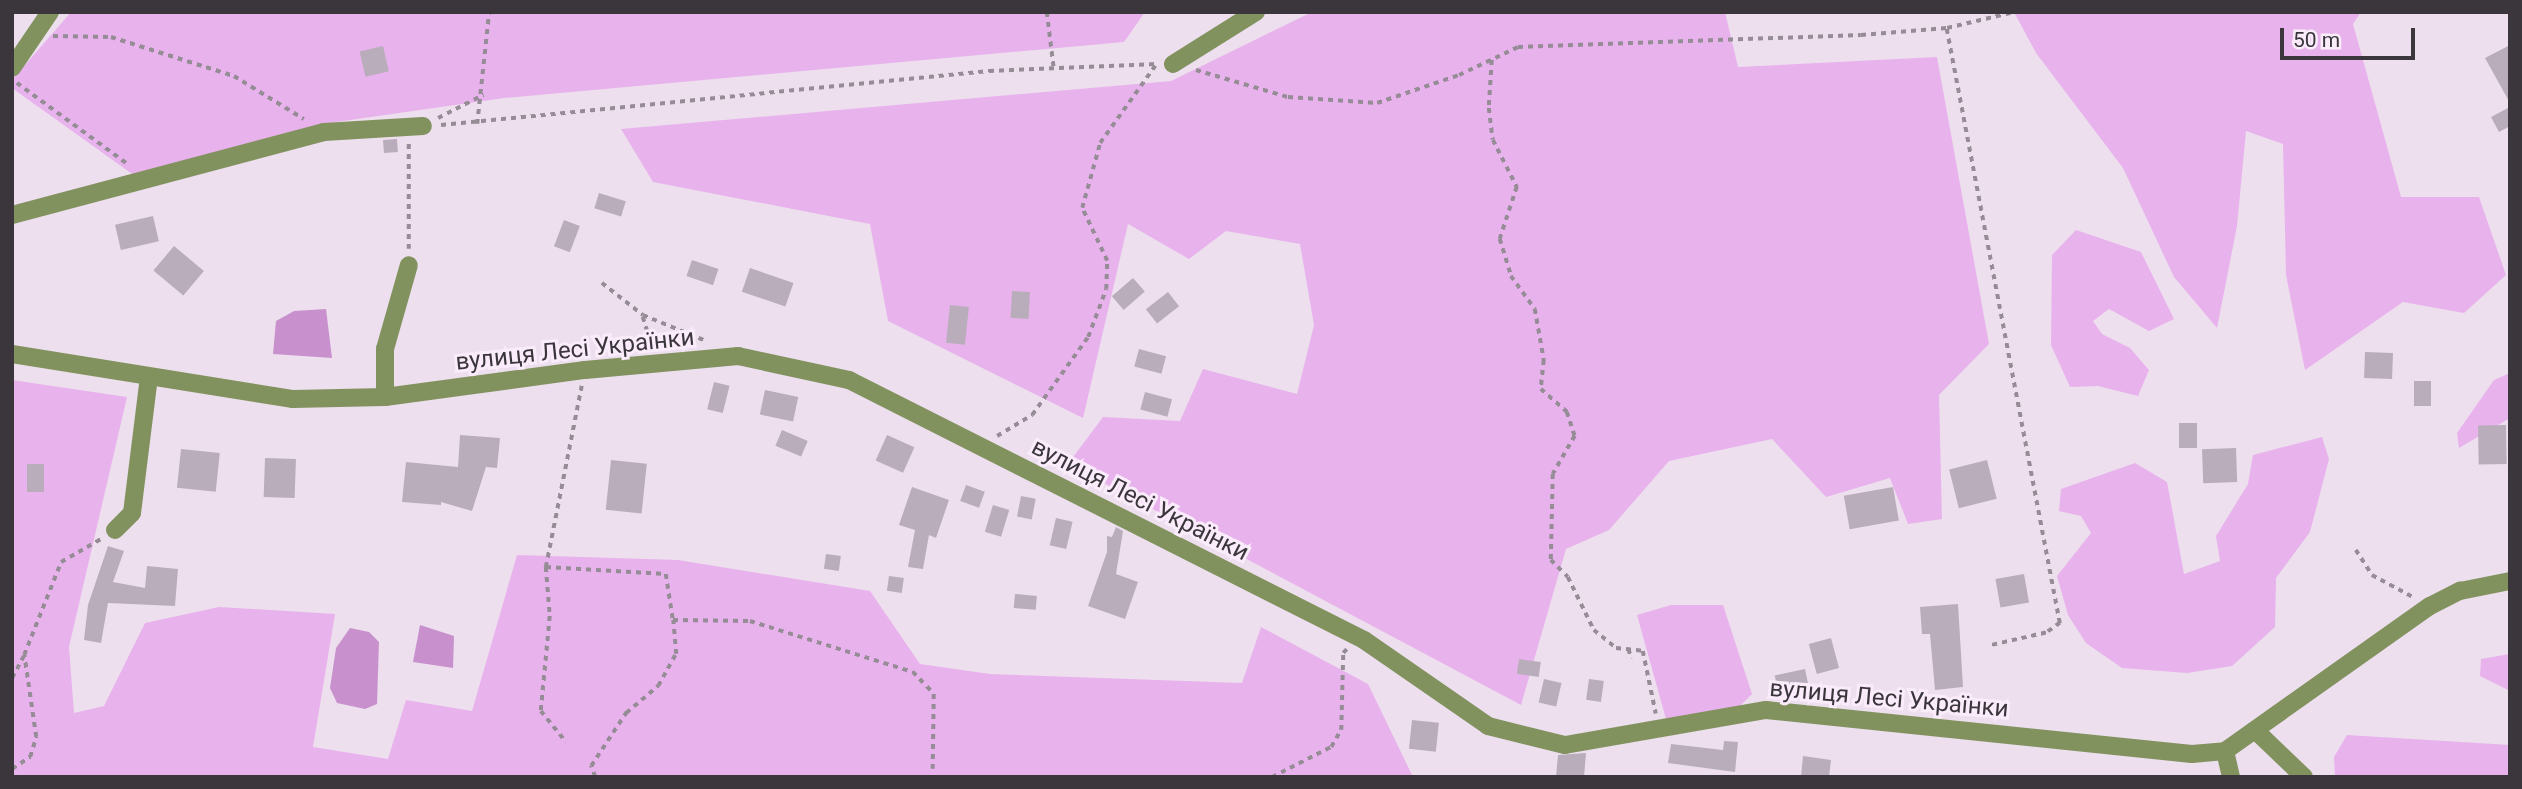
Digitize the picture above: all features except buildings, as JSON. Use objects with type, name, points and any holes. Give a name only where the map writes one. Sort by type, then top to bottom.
[{"type":"street","points":[[12,68],[50,12]]},
{"type":"street","points":[[1165,64],[1256,12]]},
{"type":"street","points":[[12,215],[324,132],[416,126]]},
{"type":"street","points":[[385,397],[385,349],[409,265]]},
{"type":"street","name":"вулиця Лесі Українки","points":[[12,354],[293,399],[385,397],[585,370],[738,356],[849,380],[1357,637],[1488,726],[1564,745],[1766,710],[2192,754],[2225,751]]},
{"type":"street","points":[[115,530],[132,513],[149,377]]},
{"type":"street","points":[[2231,777],[2225,751],[2430,606],[2459,591],[2510,581]]},
{"type":"street","points":[[2255,730],[2304,777]]},
{"type":"path","points":[[416,126],[477,124],[489,12]]},
{"type":"path","points":[[1047,12],[1054,69]]},
{"type":"path","points":[[1861,35],[1947,29],[2014,12]]},
{"type":"path","points":[[1947,29],[2060,623],[2046,633],[1989,646]]},
{"type":"path","points":[[34,36],[111,37],[234,76],[324,132]]},
{"type":"path","points":[[1492,59],[1489,108],[1493,140],[1517,187],[1500,239],[1511,276],[1535,309],[1544,360],[1541,389],[1567,412],[1576,436],[1553,474],[1550,560],[1568,577],[1594,630],[1616,648],[1643,651],[1660,730]]},
{"type":"path","points":[[981,447],[1032,415],[1088,337],[1106,289],[1107,261],[1083,208],[1100,143],[1165,64]]},
{"type":"path","points":[[12,80],[136,170],[154,177]]},
{"type":"path","points":[[416,126],[482,95]]},
{"type":"path","points":[[409,265],[416,126]]},
{"type":"path","points":[[602,283],[643,315],[738,356]]},
{"type":"path","points":[[643,315],[657,365]]},
{"type":"path","points":[[566,742],[541,711],[550,616],[546,567],[585,370]]},
{"type":"path","points":[[12,678],[24,655],[61,562],[115,530]]},
{"type":"path","points":[[2356,550],[2372,575],[2430,606]]},
{"type":"path","points":[[546,567],[666,574],[677,654],[658,686],[626,713],[592,766],[595,777]]},
{"type":"path","points":[[673,620],[750,621],[913,671],[934,694],[933,769]]},
{"type":"path","points":[[1272,777],[1331,747],[1342,730],[1343,653],[1357,637]]},
{"type":"path","points":[[1629,649],[1631,659]]},
{"type":"path","points":[[12,769],[30,757],[36,737],[24,655]]},
{"type":"shaded area","points":[[71,12],[1145,12],[1124,42],[504,98],[336,122],[135,176],[12,88],[12,80]]},
{"type":"shaded area","points":[[1312,12],[1725,12],[1738,67],[1937,57],[1989,344],[1939,395],[1942,519],[1908,524],[1890,478],[1826,497],[1772,439],[1669,461],[1609,530],[1566,549],[1521,705],[1068,464],[1103,417],[1180,421],[1203,369],[1297,394],[1314,325],[1300,244],[1226,231],[1189,259],[1128,224],[1083,418],[888,321],[870,224],[653,182],[621,129],[1171,81]]},
{"type":"shaded area","points":[[2014,12],[2361,12],[2353,24],[2401,197],[2479,197],[2506,275],[2464,313],[2403,302],[2305,370],[2286,275],[2283,144],[2246,131],[2237,226],[2217,328],[2174,277],[2123,168],[2036,53]]},
{"type":"shaded area","points":[[2076,230],[2141,252],[2174,319],[2149,331],[2109,309],[2093,321],[2102,334],[2130,348],[2149,370],[2138,396],[2098,386],[2070,387],[2051,345],[2052,255]]},
{"type":"shaded area","points":[[326,309],[332,358],[273,354],[276,321],[294,311]]},
{"type":"shaded area","points":[[2510,373],[2510,418],[2459,448],[2457,433],[2494,380]]},
{"type":"shaded area","points":[[12,380],[127,397],[69,647],[74,713],[104,706],[145,623],[219,607],[335,614],[313,747],[388,759],[406,700],[472,711],[517,555],[678,560],[870,591],[920,664],[990,674],[1242,683],[1261,627],[1368,684],[1413,777],[12,777]]},
{"type":"shaded area","points":[[2322,437],[2329,459],[2310,532],[2276,578],[2275,627],[2232,666],[2187,673],[2122,668],[2086,643],[2068,615],[2057,576],[2091,533],[2081,516],[2059,511],[2061,489],[2135,463],[2167,482],[2184,574],[2220,561],[2216,536],[2248,484],[2253,455]]},
{"type":"shaded area","points":[[1671,605],[1723,605],[1752,694],[1738,708],[1666,719],[1637,615]]},
{"type":"shaded area","points":[[420,625],[454,636],[453,668],[413,662]]},
{"type":"shaded area","points":[[350,628],[369,632],[379,642],[377,704],[365,709],[337,703],[330,688],[336,648]]},
{"type":"shaded area","points":[[2510,654],[2510,691],[2480,676],[2481,659]]},
{"type":"shaded area","points":[[2347,735],[2510,745],[2510,777],[2335,777],[2334,757]]}]
